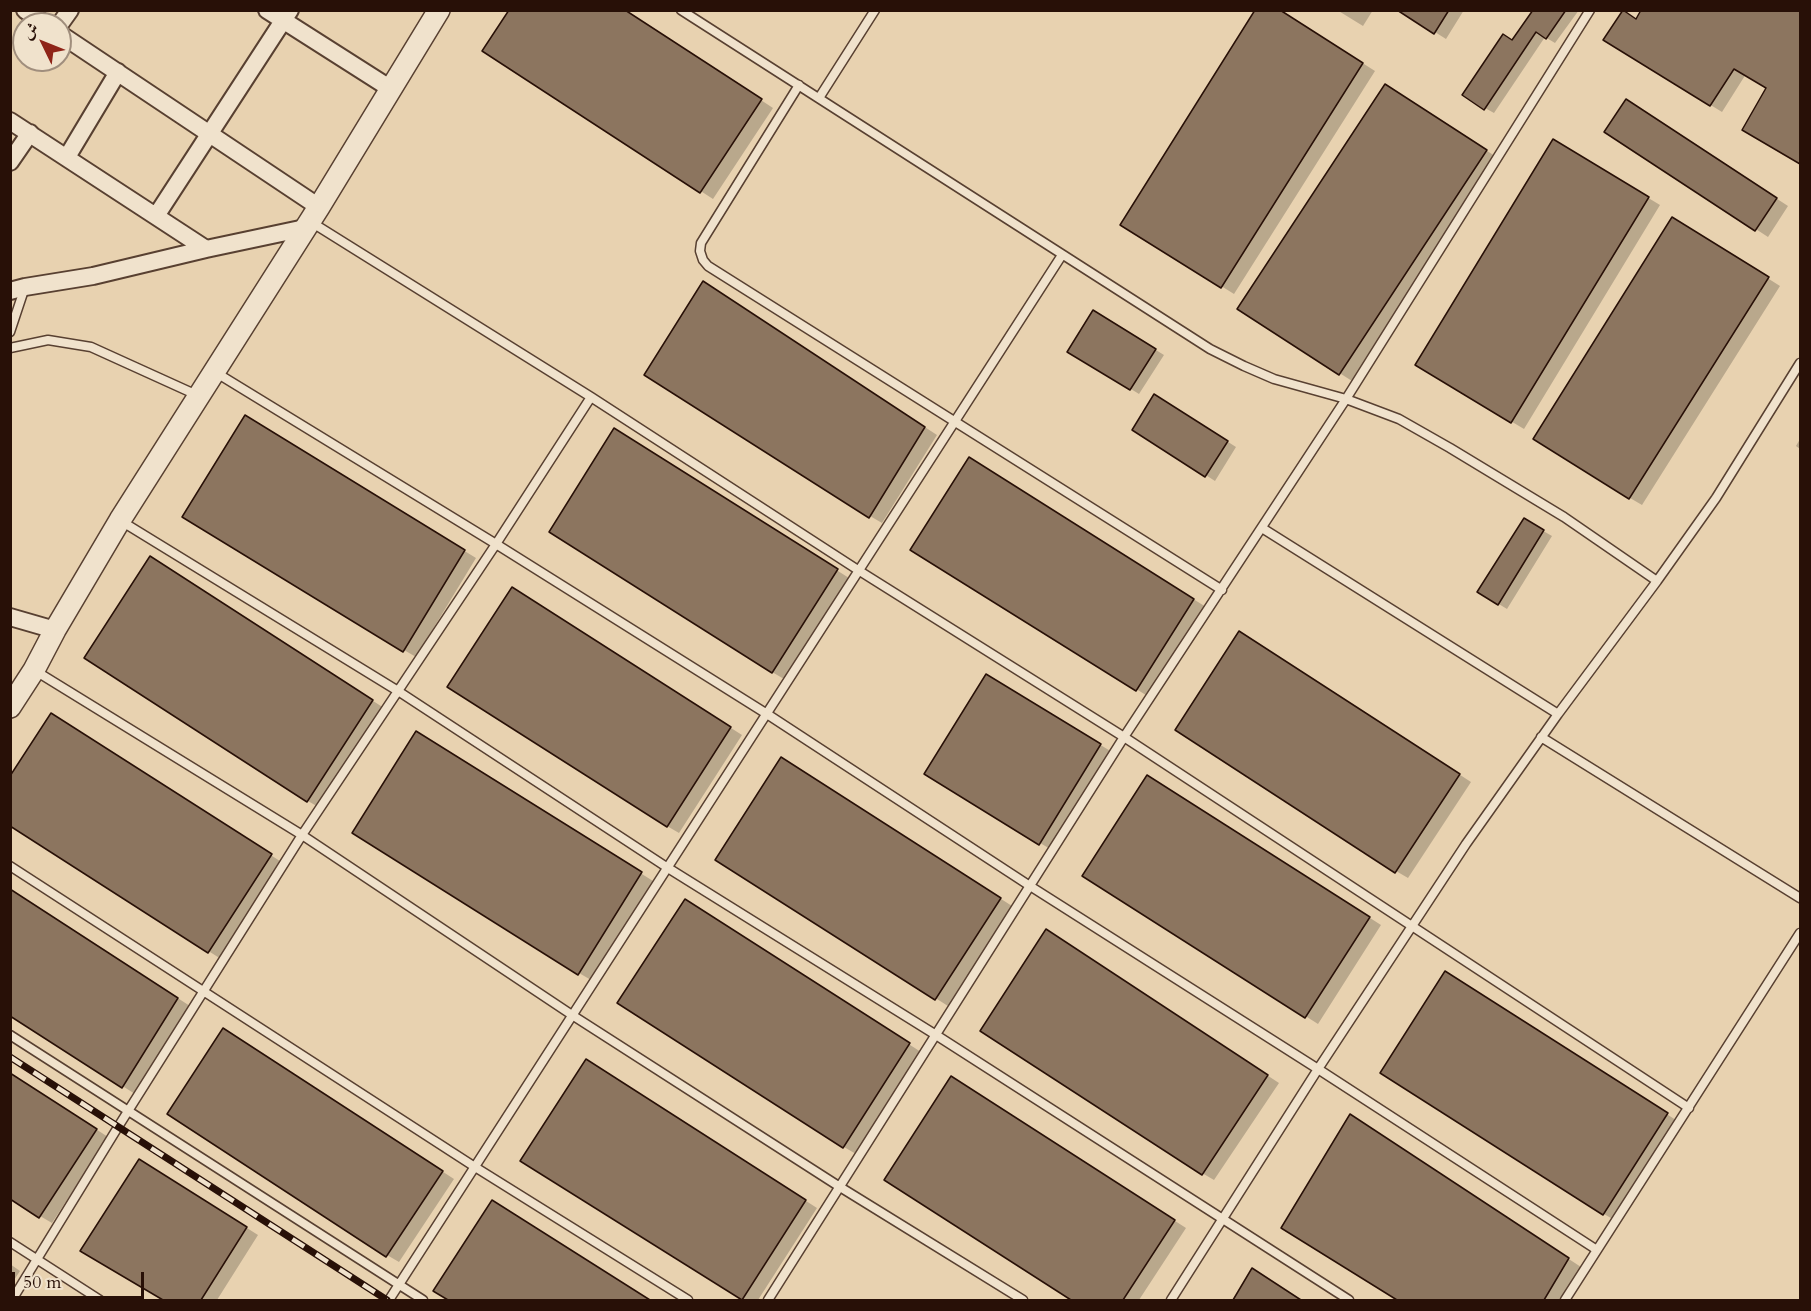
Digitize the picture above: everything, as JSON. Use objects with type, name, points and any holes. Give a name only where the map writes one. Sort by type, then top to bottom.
[{"type":"street","points":[[267,10],[287,16],[391,89]]},
{"type":"street","points":[[10,707],[34,670],[120,520],[200,396],[439,10]]},
{"type":"street","points":[[156,216],[287,16]]},
{"type":"street","points":[[72,42],[211,133],[311,218]]},
{"type":"street","points":[[67,157],[118,72]]},
{"type":"street","points":[[10,121],[206,249]]},
{"type":"street","points":[[10,162],[30,133]]},
{"type":"street","points":[[18,289],[93,276],[206,249],[311,218]]},
{"type":"street","points":[[10,617],[55,630]]},
{"type":"lane","points":[[681,10],[1174,327],[1244,366],[1274,379],[1346,399],[1399,419],[1564,517],[1657,581]]},
{"type":"lane","points":[[819,98],[875,10]]},
{"type":"lane","points":[[768,1300],[1125,737],[1346,399],[1590,10]]},
{"type":"lane","points":[[799,85],[701,243],[700,251],[703,260],[715,272],[1222,590]]},
{"type":"lane","points":[[311,218],[858,570],[1125,737],[1689,1108]]},
{"type":"lane","points":[[389,1300],[1062,255]]},
{"type":"lane","points":[[10,332],[18,289]]},
{"type":"lane","points":[[10,348],[48,340],[91,347],[200,396]]},
{"type":"lane","points":[[1171,1300],[1318,1069],[1493,804],[1716,498],[1800,363]]},
{"type":"lane","points":[[215,372],[767,714],[1030,886],[1597,1250]]},
{"type":"lane","points":[[12,1300],[302,835],[591,397]]},
{"type":"lane","points":[[120,520],[398,691],[668,868],[936,1035],[1349,1300]]},
{"type":"lane","points":[[1262,528],[1558,714]]},
{"type":"lane","points":[[34,670],[302,835],[572,1015],[840,1187],[1023,1300]]},
{"type":"lane","points":[[1541,737],[1800,898]]},
{"type":"lane","points":[[10,866],[475,1167],[688,1300]]},
{"type":"lane","points":[[1565,1300],[1800,933]]},
{"type":"lane","points":[[10,1035],[423,1300]]},
{"type":"lane","points":[[10,1242],[100,1300]]},
{"type":"building","points":[[509,10],[625,10],[762,99],[700,193],[482,51]]},
{"type":"building","points":[[1255,10],[1280,10],[1363,63],[1221,288],[1120,225]]},
{"type":"building","points":[[1397,10],[1449,10],[1434,34]]},
{"type":"building","points":[[1533,10],[1566,10],[1546,39],[1536,32],[1484,110],[1462,95],[1503,34],[1512,40]]},
{"type":"building","points":[[1623,10],[1636,19],[1641,10],[1800,10],[1800,164],[1742,130],[1766,88],[1734,69],[1710,106],[1603,40]]},
{"type":"building","points":[[1385,84],[1487,150],[1339,375],[1237,309]]},
{"type":"building","points":[[1626,99],[1777,198],[1755,231],[1604,132]]},
{"type":"building","points":[[1553,139],[1649,197],[1511,423],[1415,365]]},
{"type":"building","points":[[1672,217],[1769,277],[1629,499],[1533,439]]},
{"type":"building","points":[[703,281],[925,427],[869,518],[644,375]]},
{"type":"building","points":[[1093,310],[1156,349],[1130,390],[1067,352]]},
{"type":"building","points":[[1154,394],[1228,441],[1205,477],[1132,430]]},
{"type":"building","points":[[245,415],[465,550],[403,652],[182,517]]},
{"type":"building","points":[[614,428],[838,569],[772,673],[549,532]]},
{"type":"building","points":[[969,457],[1194,599],[1136,691],[910,550]]},
{"type":"building","points":[[1524,518],[1544,530],[1498,605],[1477,592]]},
{"type":"building","points":[[150,556],[373,700],[307,802],[84,658]]},
{"type":"building","points":[[512,587],[731,727],[667,827],[447,687]]},
{"type":"building","points":[[1239,631],[1460,774],[1395,873],[1175,730]]},
{"type":"building","points":[[986,674],[1101,744],[1039,845],[924,774]]},
{"type":"building","points":[[51,713],[272,854],[208,953],[10,826],[10,776]]},
{"type":"building","points":[[416,731],[642,872],[578,975],[352,833]]},
{"type":"building","points":[[781,757],[1001,898],[935,1000],[715,860]]},
{"type":"building","points":[[1147,775],[1370,917],[1305,1018],[1082,876]]},
{"type":"building","points":[[10,889],[178,998],[122,1088],[10,1016]]},
{"type":"building","points":[[685,899],[910,1043],[843,1148],[617,1003]]},
{"type":"building","points":[[1046,929],[1268,1075],[1202,1175],[980,1031]]},
{"type":"building","points":[[1445,971],[1668,1113],[1603,1215],[1380,1073]]},
{"type":"building","points":[[223,1028],[443,1171],[386,1257],[167,1114]]},
{"type":"building","points":[[586,1059],[806,1200],[742,1300],[520,1161]]},
{"type":"building","points":[[10,1073],[97,1129],[39,1218],[10,1199]]},
{"type":"building","points":[[951,1076],[1175,1220],[1123,1300],[1071,1300],[884,1180]]},
{"type":"building","points":[[1350,1114],[1569,1258],[1544,1300],[1397,1300],[1281,1228]]},
{"type":"building","points":[[139,1159],[247,1227],[201,1300],[163,1300],[80,1251]]},
{"type":"building","points":[[492,1200],[650,1300],[448,1300],[433,1291]]},
{"type":"building","points":[[1252,1268],[1301,1300],[1233,1300]]},
{"type":"railway","points":[[10,1057],[387,1300]]}]
